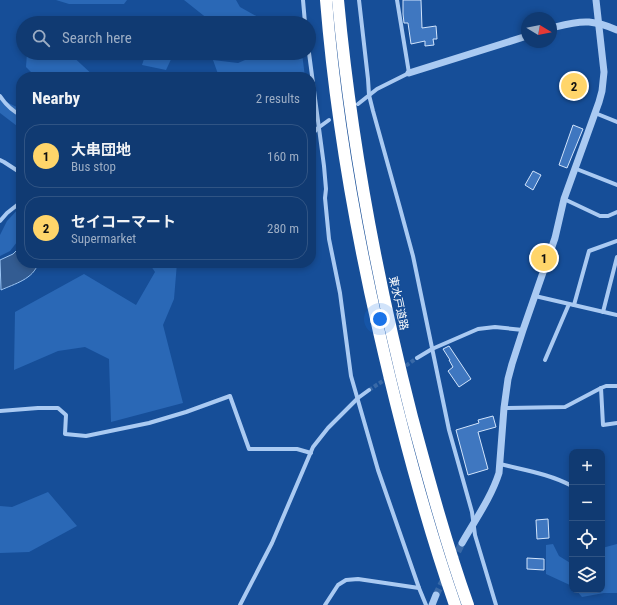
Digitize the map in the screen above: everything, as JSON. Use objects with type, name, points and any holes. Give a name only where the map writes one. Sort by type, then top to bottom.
[{"type":"highway","points":[[326,0],[337,99],[347,166],[370,292],[389,379],[408,452],[428,523],[455,605]]},
{"type":"highway","name":"東水戸道路","points":[[338,0],[349,97],[359,163],[382,289],[421,450],[440,519],[468,605]]},
{"type":"street","points":[[303,0],[304,16]]},
{"type":"street","points":[[360,0],[369,95],[372,111],[413,256],[449,430],[472,512],[475,535],[496,605]]},
{"type":"street","points":[[397,0],[409,73]]},
{"type":"street","points":[[462,543],[499,473],[504,408],[511,369],[555,238],[564,199],[574,168],[595,114],[602,91],[604,72],[596,0]]},
{"type":"street","points":[[557,27],[573,23],[589,22],[617,30]]},
{"type":"street","points":[[358,104],[377,89],[409,73],[521,38]]},
{"type":"street","points":[[310,60],[311,72]]},
{"type":"street","points":[[0,96],[5,104],[16,113]]},
{"type":"street","points":[[316,111],[324,166],[329,239],[340,293],[351,376],[378,470],[426,605]]},
{"type":"street","points":[[595,114],[617,122]]},
{"type":"street","points":[[318,128],[329,120]]},
{"type":"street","points":[[0,160],[16,170]]},
{"type":"street","points":[[574,168],[617,185]]},
{"type":"street","points":[[564,199],[600,216],[608,216],[617,212]]},
{"type":"street","points":[[0,221],[16,206]]},
{"type":"street","points":[[574,305],[589,251],[617,241]]},
{"type":"street","points":[[603,312],[617,256]]},
{"type":"street","points":[[535,296],[617,315]]},
{"type":"street","points":[[545,360],[569,304]]},
{"type":"street","points":[[417,358],[432,349],[478,329],[495,327],[523,330]]},
{"type":"street","points":[[504,408],[565,407],[601,388],[606,386],[617,386]]},
{"type":"street","points":[[601,388],[602,425],[617,423]]},
{"type":"street","points":[[240,605],[272,542],[313,447],[328,428],[358,398],[369,390]]},
{"type":"street","points":[[0,411],[58,408],[66,415],[65,434],[86,436],[149,423],[186,412],[230,396],[249,448],[297,449],[311,453]]},
{"type":"street","points":[[500,464],[549,476],[562,480],[570,485]]},
{"type":"street","points":[[325,605],[338,585],[346,580],[358,579],[419,588]]},
{"type":"street","points":[[432,605],[436,595]]},
{"type":"shaded area","points":[[56,0],[127,0],[124,4],[69,4]]},
{"type":"shaded area","points":[[184,0],[236,0],[240,7],[256,16],[204,16]]},
{"type":"shaded area","points":[[26,60],[77,60],[90,72],[31,72],[26,67]]},
{"type":"shaded area","points":[[144,60],[171,60],[166,70],[142,65]]},
{"type":"shaded area","points":[[213,60],[238,63],[245,60],[303,60],[304,72],[217,72]]},
{"type":"shaded area","points":[[0,99],[16,107],[16,125],[0,113]]},
{"type":"shaded area","points":[[16,211],[16,243],[10,251],[0,256],[0,235],[7,221]]},
{"type":"shaded area","points":[[16,251],[16,268],[36,269],[23,280],[1,290],[0,260]]},
{"type":"shaded area","points":[[152,268],[177,268],[174,299],[163,325],[183,403],[111,422],[109,359],[85,347],[58,351],[14,370],[15,312],[84,274],[136,305],[155,272]]},
{"type":"shaded area","points":[[48,492],[77,526],[29,552],[0,553],[0,506],[12,507]]},
{"type":"shaded area","points":[[553,544],[559,556],[569,562],[569,585],[546,574],[546,545]]},
{"type":"shaded area","points":[[617,544],[617,593],[605,593],[605,547]]},
{"type":"shaded area","points":[[579,593],[604,593],[582,597]]},
{"type":"building","points":[[403,0],[421,0],[422,28],[436,26],[437,39],[433,39],[434,45],[425,46],[425,41],[411,44],[408,23],[404,23]]},
{"type":"building","points":[[569,73],[584,77],[579,96],[573,95],[572,98],[563,96]]},
{"type":"building","points":[[573,125],[583,129],[567,168],[559,165]]},
{"type":"building","points":[[533,171],[541,175],[533,190],[525,185]]},
{"type":"building","points":[[449,346],[471,379],[459,387],[448,371],[453,367],[443,349]]},
{"type":"building","points":[[493,416],[496,427],[478,432],[488,469],[468,475],[456,430],[479,423],[478,420]]},
{"type":"building","points":[[548,519],[549,538],[537,539],[536,520]]},
{"type":"building","points":[[527,558],[544,559],[544,570],[527,569]]},
{"type":"tunnel","points":[[401,369],[417,358]]},
{"type":"tunnel","points":[[369,390],[389,377]]},
{"type":"tunnel","points":[[453,561],[462,543]]},
{"type":"tunnel","points":[[436,595],[446,575]]},
{"type":"place","name":"セイコーマート","points":[[574,86]]},
{"type":"place","name":"大串団地","points":[[544,258]]}]
